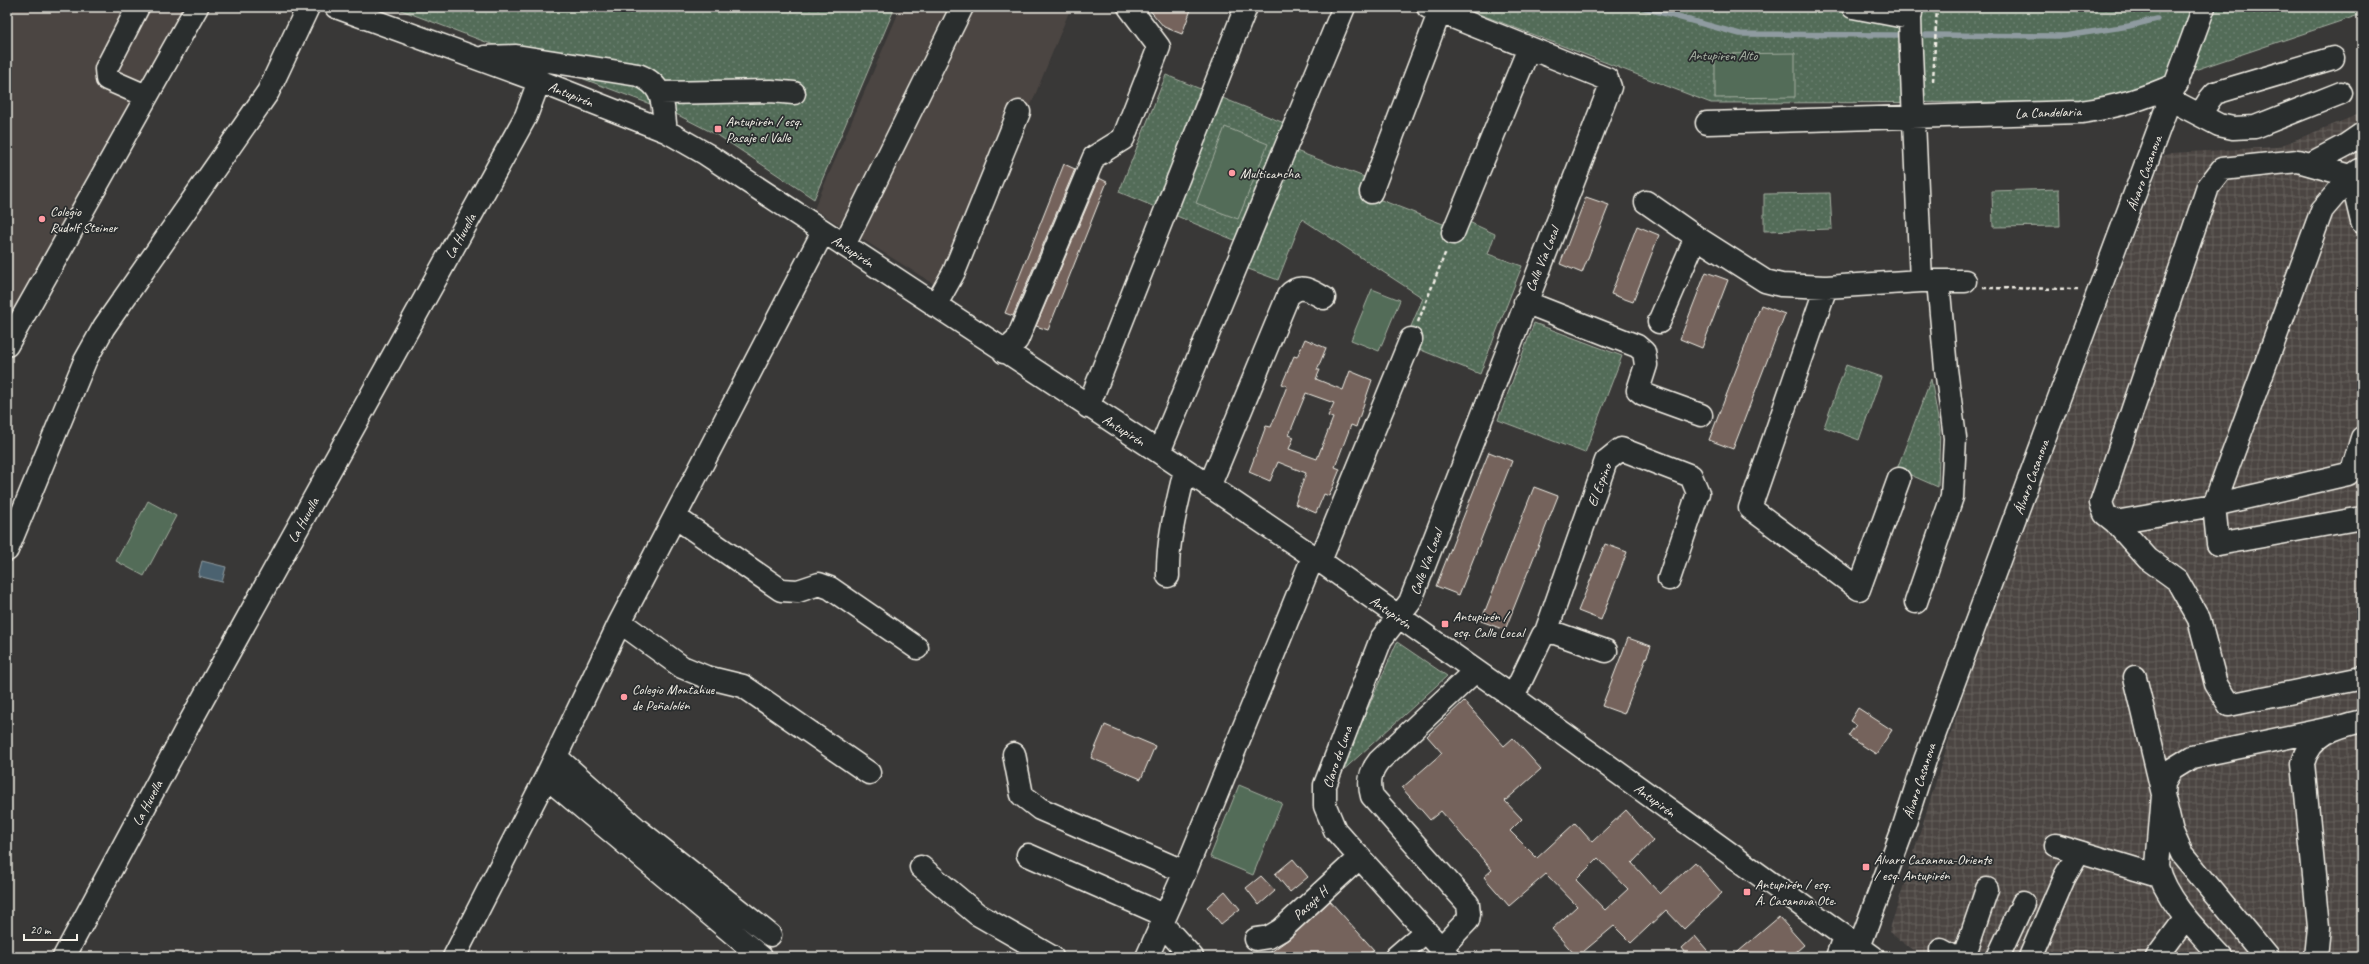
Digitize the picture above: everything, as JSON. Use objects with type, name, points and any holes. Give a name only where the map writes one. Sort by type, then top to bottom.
[{"type":"street","points":[[138,7],[106,69],[105,74],[107,79],[146,96]]},
{"type":"street","points":[[7,345],[197,7]]},
{"type":"street","points":[[7,550],[85,361],[104,327],[268,92],[308,7]]},
{"type":"street","name":"Antupirén","points":[[336,7],[539,81],[666,131],[706,154],[1004,352],[1159,452],[1316,559],[1513,697],[1859,947]]},
{"type":"street","points":[[844,246],[962,7]]},
{"type":"street","points":[[1004,352],[1018,340],[1094,157],[1123,139],[1159,47],[1129,7]]},
{"type":"street","points":[[1088,407],[1246,7]]},
{"type":"street","points":[[1159,452],[1344,7]]},
{"type":"street","points":[[1853,7],[1911,13],[1914,117],[1930,281],[1946,369],[1955,438],[1952,497],[1916,602]]},
{"type":"street","name":"Álvaro Casanova","points":[[1837,957],[1859,947],[1902,832],[1925,760],[2174,92],[2204,7]]},
{"type":"street","points":[[1371,192],[1434,9]]},
{"type":"street","name":"Calle Vía Local","points":[[1399,618],[1410,602],[1525,302],[1610,87],[1607,79],[1434,9]]},
{"type":"street","points":[[1453,233],[1529,48]]},
{"type":"street","points":[[474,57],[516,56],[638,75],[652,80],[661,93],[666,131]]},
{"type":"street","points":[[2200,115],[2210,99],[2216,93],[2333,58]]},
{"type":"street","name":"La Huuella","points":[[64,957],[193,717],[526,116],[539,81]]},
{"type":"street","points":[[661,93],[771,90],[794,92]]},
{"type":"street","points":[[2174,92],[2207,120],[2219,125],[2233,128],[2255,127],[2341,93]]},
{"type":"street","name":"La Candelaria","points":[[1707,123],[2081,112],[2112,108],[2174,92]]},
{"type":"street","points":[[935,306],[954,272],[1019,112]]},
{"type":"street","points":[[2310,164],[2346,145],[2362,134]]},
{"type":"street","points":[[2357,172],[2298,161],[2222,169],[2208,186],[2101,503],[2105,514],[2115,522],[2148,559],[2177,580],[2199,619],[2216,684],[2229,705],[2362,678]]},
{"type":"street","points":[[2357,172],[2362,222]]},
{"type":"street","points":[[2357,172],[2322,210],[2214,505],[2218,544],[2362,518]]},
{"type":"street","points":[[1646,202],[1696,237],[1765,281],[1781,285],[1826,287],[1930,281],[1965,281]]},
{"type":"street","points":[[454,957],[556,757],[620,622],[823,232]]},
{"type":"street","points":[[1659,322],[1696,237]]},
{"type":"street","points":[[1209,487],[1288,296],[1293,290],[1299,287],[1305,288],[1324,298]]},
{"type":"street","points":[[1826,287],[1750,508],[1859,588],[1899,479]]},
{"type":"street","points":[[1525,302],[1637,346],[1644,352],[1646,359],[1638,390],[1643,394],[1701,416]]},
{"type":"street","points":[[1147,957],[1185,872],[1316,559],[1411,339]]},
{"type":"street","points":[[2115,522],[2214,505],[2348,474],[2353,468],[2362,438]]},
{"type":"street","name":"El Espino","points":[[1513,697],[1542,635],[1546,632],[1606,461],[1621,449],[1692,476],[1696,484],[1698,493],[1669,579]]},
{"type":"street","points":[[1168,576],[1168,561],[1174,518],[1185,470]]},
{"type":"street","points":[[675,516],[781,590],[798,591],[819,584],[830,588],[917,648]]},
{"type":"street","name":"Claro de Luna","points":[[1399,618],[1381,640],[1325,786],[1324,806],[1330,822],[1445,952]]},
{"type":"street","points":[[620,622],[682,666],[706,677],[743,686],[869,773]]},
{"type":"street","points":[[1546,632],[1554,633],[1606,651]]},
{"type":"street","points":[[1445,952],[1468,920],[1470,914],[1468,904],[1372,796],[1369,782],[1374,767],[1379,761],[1475,671]]},
{"type":"street","points":[[2135,678],[2172,832],[2182,854],[2266,957]]},
{"type":"street","points":[[2221,957],[2186,918],[2159,876],[2157,866],[2162,794],[2164,782],[2171,770],[2192,757],[2362,721]]},
{"type":"street","points":[[2316,957],[2319,927],[2303,762],[2311,743],[2326,731],[2336,727]]},
{"type":"street","points":[[1014,754],[1022,795],[1040,809],[1185,872]]},
{"type":"street","points":[[556,757],[637,829],[770,935]]},
{"type":"street","points":[[546,776],[761,957]]},
{"type":"street","points":[[2056,845],[2159,876]]},
{"type":"street","points":[[2030,957],[2064,878],[2079,852]]},
{"type":"street","points":[[1028,855],[1163,919],[1192,957]]},
{"type":"street","name":"Pasaje H","points":[[1256,939],[1269,937],[1281,930],[1360,857]]},
{"type":"street","points":[[921,867],[977,914],[1052,957]]},
{"type":"street","points":[[1964,957],[1988,889]]},
{"type":"street","points":[[1998,957],[2023,903]]},
{"type":"street","points":[[2157,957],[2186,918]]},
{"type":"street","points":[[470,926],[473,957]]},
{"type":"street","points":[[1396,957],[1426,931]]},
{"type":"path","points":[[1933,86],[1937,7]]},
{"type":"path","points":[[1411,339],[1453,233]]},
{"type":"path","points":[[1965,281],[1975,288],[2100,290]]},
{"type":"shaded area","name":"Colegio Rudolf Steiner","points":[[9,7],[195,7],[7,343],[7,10]]},
{"type":"shaded area","points":[[901,7],[1071,7],[953,296],[814,209]]},
{"type":"shaded area","points":[[2362,113],[2362,957],[1922,957],[1889,932],[1967,682],[2163,156],[2172,153],[2277,147]]},
{"type":"green space","points":[[393,7],[895,7],[814,199],[719,136],[674,113]]},
{"type":"green space","name":"Antupiren Alto","points":[[1461,7],[2361,7],[2362,14],[2132,91],[2084,102],[1711,103]]},
{"type":"green space","points":[[1795,53],[1795,97],[1715,98],[1715,54]]},
{"type":"green space","points":[[1166,75],[1289,125],[1283,146],[1367,178],[1363,193],[1461,231],[1467,221],[1495,234],[1488,254],[1522,266],[1480,374],[1404,343],[1423,298],[1302,219],[1278,280],[1243,267],[1251,247],[1119,192]]},
{"type":"green space","name":"Multicancha","points":[[1225,127],[1268,144],[1238,219],[1196,203]]},
{"type":"green space","points":[[2059,189],[2060,226],[1993,227],[1992,191]]},
{"type":"green space","points":[[1830,193],[1832,229],[1764,231],[1764,194]]},
{"type":"green space","points":[[1372,289],[1400,300],[1379,351],[1351,340]]},
{"type":"green space","points":[[1534,323],[1622,356],[1585,453],[1498,420]]},
{"type":"green space","points":[[1846,365],[1881,377],[1859,440],[1824,427]]},
{"type":"green space","points":[[1931,379],[1940,430],[1938,487],[1897,469]]},
{"type":"green space","points":[[148,501],[176,516],[144,576],[116,561]]},
{"type":"green space","points":[[1397,642],[1447,676],[1339,774]]},
{"type":"green space","points":[[1239,785],[1282,803],[1253,875],[1210,857]]},
{"type":"water","points":[[202,561],[226,567],[222,582],[198,576]]},
{"type":"building","points":[[1147,7],[1192,7],[1182,34],[1164,27]]},
{"type":"building","points":[[1064,164],[1075,169],[1013,316],[1005,313]]},
{"type":"building","points":[[1099,178],[1107,182],[1048,330],[1036,326]]},
{"type":"building","points":[[1586,197],[1609,205],[1582,273],[1560,264]]},
{"type":"building","points":[[1637,226],[1659,235],[1633,302],[1611,294]]},
{"type":"building","points":[[1706,272],[1728,280],[1702,348],[1680,339]]},
{"type":"building","points":[[1761,305],[1785,314],[1733,449],[1709,440]]},
{"type":"building","points":[[1305,339],[1326,348],[1317,370],[1320,370],[1316,379],[1343,390],[1350,371],[1372,380],[1356,427],[1351,425],[1335,467],[1340,469],[1329,496],[1324,494],[1316,513],[1295,504],[1306,473],[1278,462],[1270,481],[1249,472],[1266,426],[1271,427],[1287,386],[1282,384],[1294,356],[1297,357]],"holes":[[[1306,393],[1334,403],[1328,416],[1333,418],[1317,459],[1289,449],[1294,437],[1289,435]]]},
{"type":"building","points":[[1489,452],[1512,461],[1459,595],[1436,586]]},
{"type":"building","points":[[1534,487],[1558,496],[1505,630],[1481,621]]},
{"type":"building","points":[[1605,544],[1627,552],[1601,620],[1578,611]]},
{"type":"building","points":[[1628,638],[1651,646],[1624,714],[1602,706]]},
{"type":"building","points":[[1464,701],[1504,746],[1513,738],[1541,769],[1505,801],[1522,819],[1510,831],[1537,858],[1575,823],[1592,842],[1626,810],[1653,841],[1632,863],[1660,894],[1695,862],[1722,893],[1684,929],[1666,910],[1631,943],[1614,926],[1577,957],[1552,929],[1577,906],[1546,874],[1509,906],[1484,877],[1492,870],[1441,811],[1430,820],[1402,788],[1442,753],[1427,736]],"holes":[[[1598,858],[1628,889],[1605,910],[1576,880]]]},
{"type":"building","points":[[1858,708],[1892,730],[1876,754],[1848,736],[1856,725],[1850,721]]},
{"type":"building","points":[[1105,725],[1155,746],[1141,779],[1091,758]]},
{"type":"building","points":[[1293,859],[1308,877],[1290,892],[1275,874]]},
{"type":"building","points":[[1261,876],[1275,891],[1259,905],[1246,888]]},
{"type":"building","points":[[1225,891],[1240,909],[1221,924],[1207,907]]},
{"type":"building","points":[[1330,901],[1374,950],[1366,957],[1264,957],[1289,939]]},
{"type":"building","points":[[1779,917],[1804,945],[1790,957],[1732,957]]},
{"type":"building","points":[[1695,936],[1713,957],[1689,957],[1682,948]]},
{"type":"waterway","points":[[1641,7],[1740,34],[1897,35]]},
{"type":"waterway","points":[[1926,35],[2065,36],[2129,26],[2157,19]]},
{"type":"place","name":"Antupirén / esq. Pasaje el Valle","points":[[718,129]]},
{"type":"place","name":"Multicancha","points":[[1232,173]]},
{"type":"place","name":"Colegio Rudolf Steiner","points":[[42,219]]},
{"type":"place","name":"Antupirén / esq. Calle Local","points":[[1445,624]]},
{"type":"place","name":"Colegio Montahue de Peñalolén","points":[[624,697]]},
{"type":"place","name":"Álvaro Casanova-Oriente / esq. Antupirén","points":[[1866,867]]},
{"type":"place","name":"Antupirén / esq. Á. Casanova Ote.","points":[[1747,892]]}]
